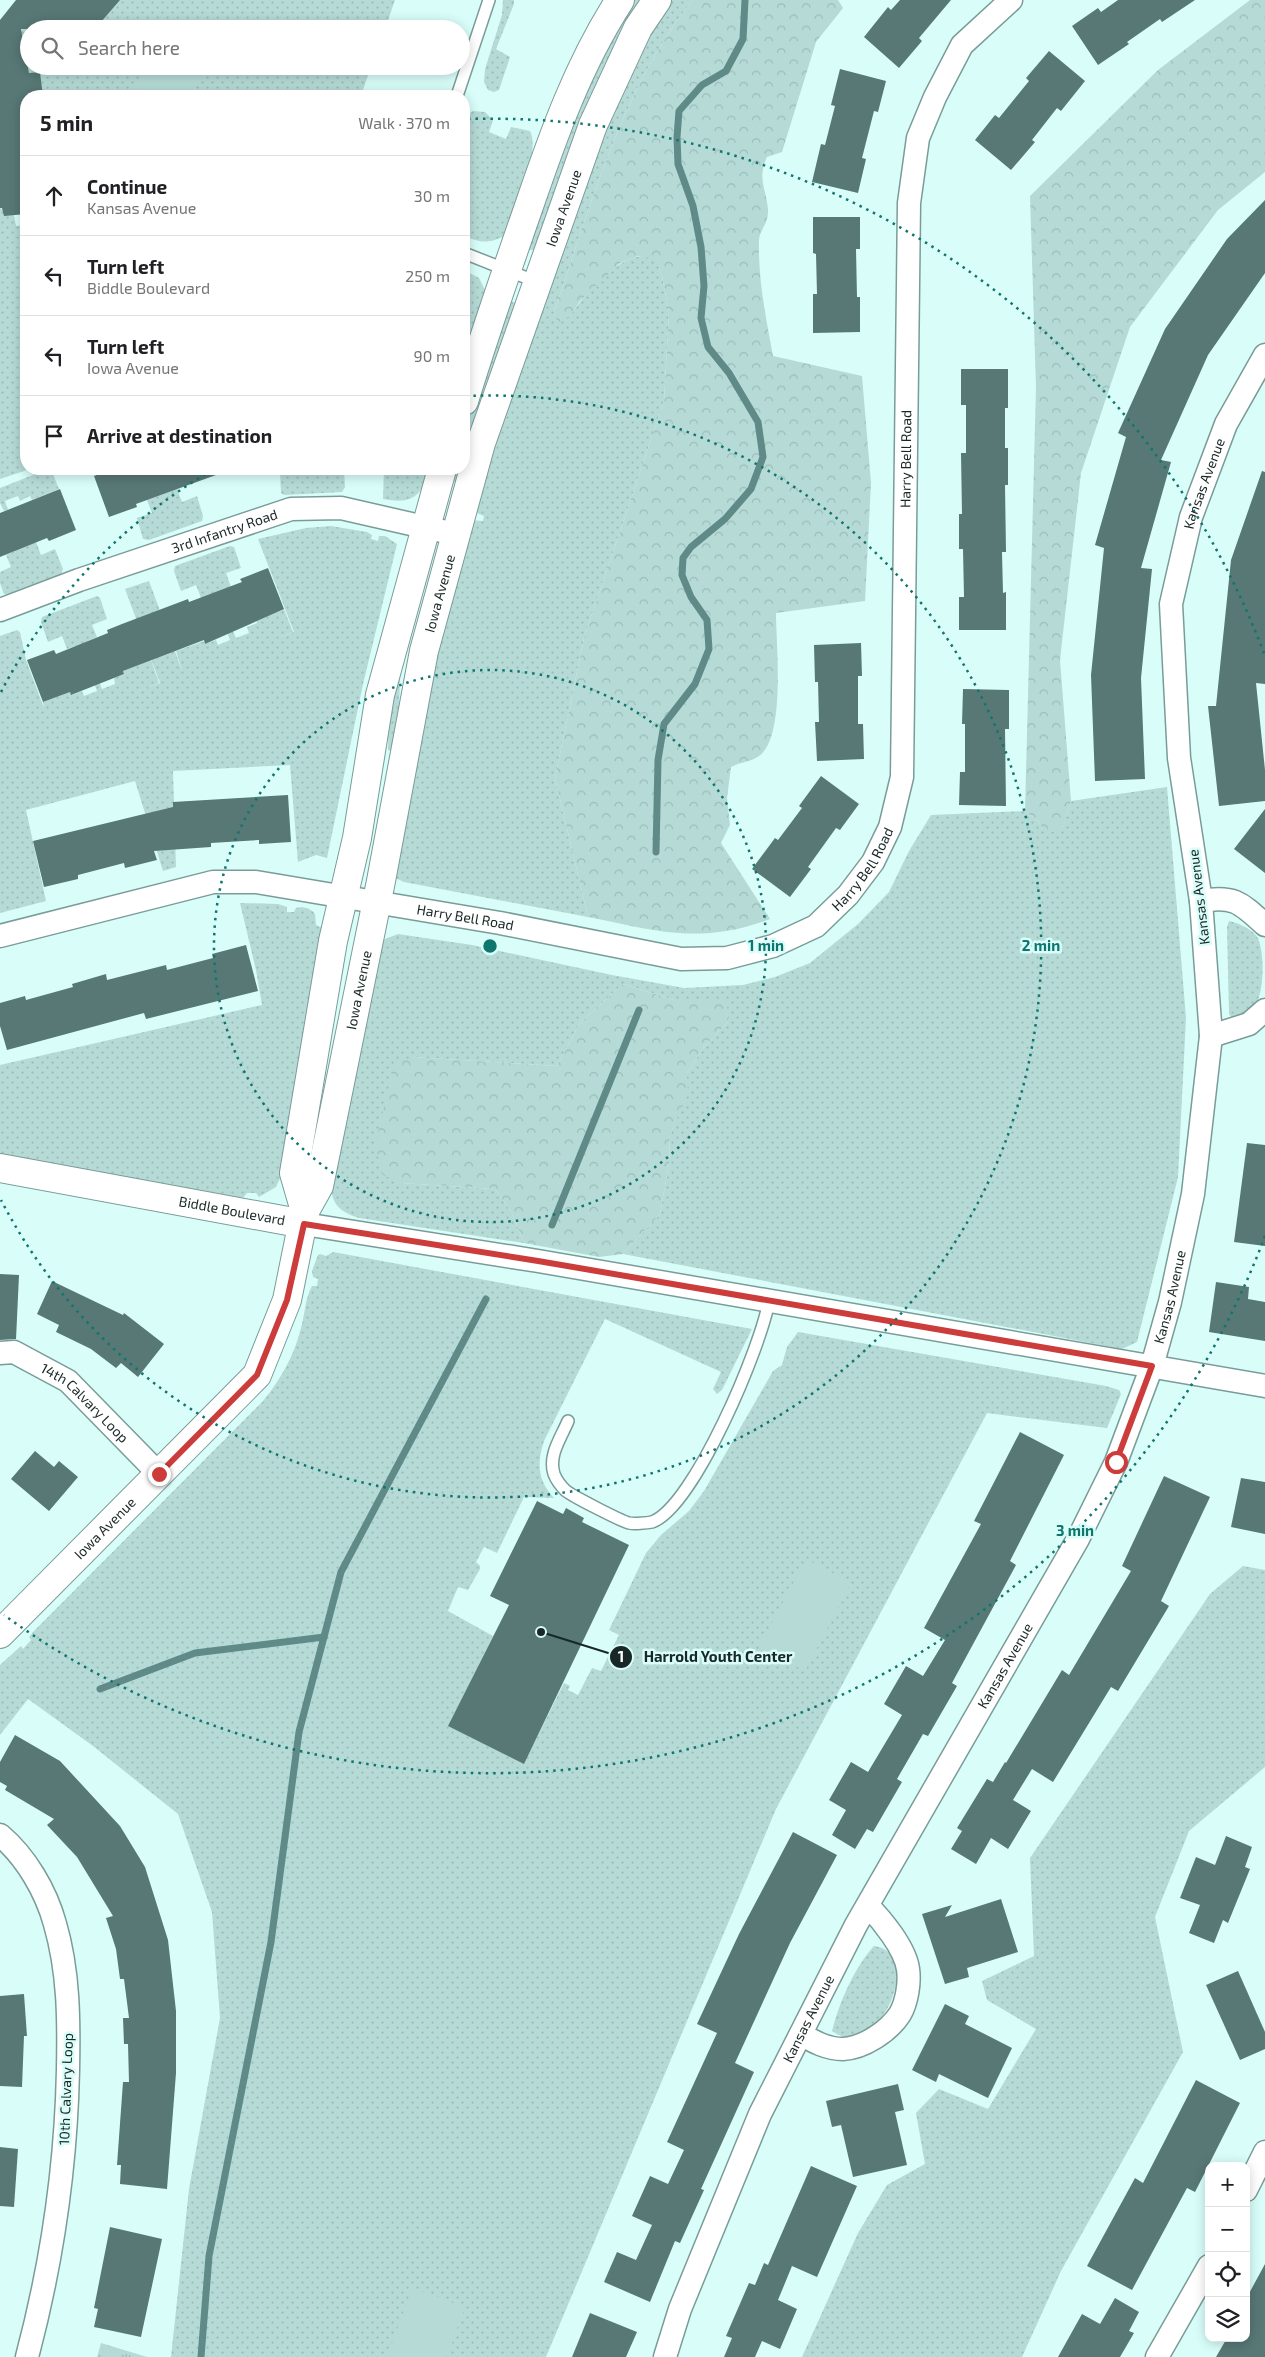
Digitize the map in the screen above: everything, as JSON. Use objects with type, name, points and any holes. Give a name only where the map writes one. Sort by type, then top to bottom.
[{"type":"street","points":[[470,381],[506,270],[574,84],[603,26],[620,0]]},
{"type":"street","name":"Iowa Avenue","points":[[0,1634],[257,1375],[287,1300],[305,1218],[319,1186],[424,651],[481,444],[593,125],[638,28],[657,0]]},
{"type":"street","name":"Harry Bell Road","points":[[0,936],[212,882],[256,882],[343,896],[500,923],[681,959],[727,958],[773,946],[816,926],[848,895],[873,862],[890,827],[902,777],[908,202],[918,138],[935,97],[962,45],[1011,0]]},
{"type":"street","name":"Kansas Avenue","points":[[665,2357],[680,2309],[760,2114],[868,1906],[1078,1539],[1116,1462],[1152,1366],[1170,1302],[1193,1194],[1211,1036],[1208,972],[1201,901],[1179,758],[1171,604],[1190,517],[1226,424],[1264,358]]},
{"type":"street","points":[[305,1218],[294,1173],[333,941],[356,838],[380,695],[440,475]]},
{"type":"street","name":"3rd Infantry Road","points":[[0,610],[79,580],[291,510],[341,508],[455,534]]},
{"type":"street","points":[[1201,901],[1219,898],[1241,903],[1265,925]]},
{"type":"street","points":[[1211,1036],[1249,1024],[1265,1010]]},
{"type":"street","name":"Biddle Boulevard","points":[[0,1168],[305,1218],[1265,1386]]},
{"type":"street","name":"14th Calvary Loop","points":[[0,1353],[14,1352],[68,1381],[159,1474]]},
{"type":"street","name":"10th Calvary Loop","points":[[0,1835],[36,1878],[55,1923],[68,1992],[66,2126],[58,2211],[40,2306],[27,2357]]},
{"type":"street","points":[[801,2034],[818,2045],[844,2049],[864,2044],[885,2030],[900,2013],[908,1990],[908,1968],[894,1938],[868,1906]]},
{"type":"street","points":[[1250,2182],[1265,2152]]},
{"type":"street","points":[[1157,2357],[1205,2273]]},
{"type":"lane","points":[[470,59],[489,0]]},
{"type":"lane","points":[[460,90],[465,75]]},
{"type":"lane","points":[[470,255],[537,282]]},
{"type":"lane","points":[[568,1420],[552,1457],[554,1475],[565,1490],[629,1523],[652,1522],[673,1508],[693,1477],[738,1393],[766,1321],[769,1300]]},
{"type":"green space","points":[[119,0],[395,0],[388,20],[102,20]]},
{"type":"green space","points":[[503,0],[514,0],[514,4],[496,49],[510,57],[499,90],[494,92],[488,90],[484,82],[485,69],[502,15]]},
{"type":"green space","points":[[627,0],[647,0],[537,250],[528,250],[561,138]]},
{"type":"green space","points":[[666,0],[693,0],[668,34],[627,110],[594,193],[553,316],[570,316],[599,281],[627,260],[638,256],[656,258],[662,276],[669,312],[664,401],[584,638],[555,778],[588,917],[404,882],[395,878],[407,767],[470,520],[483,521],[484,516],[472,511],[571,204]]},
{"type":"green space","points":[[693,0],[838,0],[843,8],[816,42],[782,152],[767,157],[764,165],[762,178],[768,214],[759,237],[759,256],[763,299],[773,356],[862,376],[871,483],[865,601],[776,613],[778,689],[773,730],[767,746],[759,756],[753,760],[731,767],[727,798],[730,825],[721,843],[770,919],[722,932],[679,933],[658,931],[588,917],[555,778],[584,638],[664,401],[669,312],[662,276],[656,259],[638,256],[620,263],[580,301],[570,316],[560,322],[553,316],[594,193],[627,110],[668,34]]},
{"type":"green space","points":[[1250,0],[1265,0],[1265,172],[1218,210],[1130,327],[1081,473],[1060,660],[1071,801],[1063,828],[1054,832],[1043,830],[1038,821],[1025,811],[1036,387],[1030,196],[1158,70]]},
{"type":"green space","points":[[20,33],[20,65],[14,66],[12,44]]},
{"type":"green space","points":[[40,75],[368,75],[363,90],[42,90]]},
{"type":"green space","points":[[142,75],[202,75],[190,90],[138,90],[133,86]]},
{"type":"green space","points":[[473,111],[485,112],[493,120],[489,132],[506,139],[511,127],[530,131],[532,140],[532,153],[525,182],[506,235],[490,241],[470,238],[470,113]]},
{"type":"green space","points":[[0,208],[14,215],[16,226],[20,226],[20,472],[0,479]]},
{"type":"green space","points":[[470,273],[479,278],[485,290],[470,339]]},
{"type":"green space","points":[[508,300],[517,304],[470,455],[470,407],[499,313]]},
{"type":"green space","points":[[33,475],[53,475],[59,489],[32,500],[30,496],[20,501],[18,496],[5,501],[8,510],[4,511],[0,503],[0,488]]},
{"type":"green space","points":[[280,475],[344,475],[345,487],[342,492],[284,495],[281,493]]},
{"type":"green space","points":[[384,475],[429,475],[424,486],[415,496],[402,500],[383,499]]},
{"type":"green space","points":[[452,475],[464,475],[461,484],[452,481]]},
{"type":"green space","points":[[177,489],[182,502],[197,496],[203,516],[202,521],[149,540],[143,539],[137,518],[152,513],[147,500]]},
{"type":"green space","points":[[331,526],[367,532],[372,535],[371,539],[378,541],[379,536],[385,536],[397,544],[363,684],[327,858],[316,855],[298,862],[290,765],[173,771],[176,867],[163,871],[135,781],[26,810],[46,901],[0,913],[0,636],[17,630],[20,632],[26,660],[44,708],[43,702],[70,692],[72,695],[82,691],[84,696],[97,691],[94,683],[99,681],[102,689],[115,684],[114,678],[124,674],[123,671],[151,660],[159,683],[139,691],[160,683],[125,589],[149,581],[183,673],[176,651],[204,641],[205,644],[216,640],[218,645],[230,640],[227,632],[232,629],[236,638],[249,633],[247,627],[257,623],[256,620],[284,609],[293,632],[276,639],[294,632],[258,539],[306,528]]},
{"type":"green space","points":[[36,542],[41,555],[55,549],[63,569],[61,574],[7,595],[4,594],[0,583],[0,572],[11,567],[6,555],[15,551],[14,546]]},
{"type":"green space","points":[[230,546],[234,547],[241,568],[226,573],[231,587],[201,598],[196,585],[181,591],[174,571],[175,566]]},
{"type":"green space","points":[[97,596],[100,598],[107,619],[92,625],[97,637],[88,641],[89,646],[77,651],[75,646],[67,649],[62,636],[48,642],[41,622],[42,617]]},
{"type":"green space","points":[[395,675],[400,675],[399,714],[392,751],[388,750],[389,708]]},
{"type":"green space","points":[[1167,787],[1186,1018],[1178,1177],[1137,1342],[1122,1349],[623,1254],[660,1214],[669,1164],[670,1134],[687,1094],[687,1073],[704,1047],[728,1022],[726,1000],[674,1000],[623,984],[580,1023],[557,1066],[412,1057],[400,1183],[495,1189],[511,1211],[524,1243],[359,1218],[344,1212],[333,1198],[329,1176],[377,949],[385,939],[398,934],[472,945],[612,975],[684,988],[743,985],[775,977],[810,963],[858,924],[889,892],[909,851],[931,815],[1025,811],[1038,821],[1043,830],[1063,827],[1071,801]]},
{"type":"green space","points":[[240,903],[278,904],[287,907],[287,912],[294,912],[298,907],[306,908],[315,914],[316,925],[325,929],[283,1172],[276,1187],[259,1197],[256,1193],[247,1193],[243,1198],[0,1156],[0,1065],[262,1005],[256,970]]},
{"type":"green space","points":[[1229,921],[1245,927],[1258,938],[1262,955],[1262,977],[1259,998],[1250,1012],[1232,1018],[1229,1014],[1227,927]]},
{"type":"green space","points":[[623,984],[674,1000],[727,1000],[728,1022],[704,1047],[687,1073],[688,1094],[670,1134],[669,1164],[660,1214],[623,1254],[599,1257],[524,1243],[511,1211],[495,1189],[400,1183],[383,1175],[375,1144],[394,1065],[412,1057],[557,1066],[580,1023]]},
{"type":"green space","points":[[333,1252],[752,1329],[722,1390],[717,1394],[713,1389],[721,1372],[605,1319],[544,1441],[540,1457],[540,1471],[544,1485],[554,1498],[524,1497],[497,1553],[484,1547],[476,1562],[480,1569],[468,1590],[458,1587],[448,1611],[493,1636],[449,1726],[524,1763],[564,1683],[570,1686],[568,1690],[578,1695],[592,1668],[601,1671],[619,1635],[609,1630],[646,1553],[661,1535],[689,1511],[704,1491],[773,1371],[782,1365],[787,1347],[798,1332],[1106,1386],[1119,1390],[1121,1394],[1107,1428],[987,1413],[776,1809],[546,2357],[171,2357],[189,2189],[220,2018],[212,1912],[178,1814],[93,1746],[28,1699],[0,1735],[0,1665],[21,1646],[23,1649],[31,1640],[29,1637],[34,1631],[263,1401],[281,1376],[295,1348],[306,1301],[312,1286],[317,1286],[318,1279],[313,1277],[312,1271],[318,1255],[326,1256]]},
{"type":"green space","points":[[806,1559],[851,1583],[805,1671],[759,1647]]},
{"type":"green space","points":[[1243,1566],[1265,1570],[1265,1767],[1189,1831],[1155,1917],[1183,2052],[1061,2271],[1022,2357],[802,2357],[858,2233],[887,2185],[925,2164],[916,2113],[939,2089],[988,2109],[1036,2029],[987,2000],[982,1981],[1034,1956],[1030,1858],[1210,1594]]},
{"type":"green space","points":[[874,1946],[889,1953],[896,1967],[896,1984],[890,2003],[879,2021],[865,2033],[849,2037],[832,2031],[848,1986]]},
{"type":"green space","points":[[412,2288],[465,2307],[447,2357],[387,2357]]},
{"type":"green space","points":[[101,2343],[147,2357],[97,2357]]},
{"type":"building","points":[[16,0],[120,0],[103,20],[20,20],[20,75],[40,75],[42,90],[20,90],[20,215],[4,216],[2,208],[0,208],[0,20]]},
{"type":"building","points":[[900,0],[951,0],[919,38],[922,41],[899,68],[864,37],[888,7],[891,10]]},
{"type":"building","points":[[1118,0],[1195,0],[1162,22],[1160,19],[1127,42],[1129,44],[1098,65],[1072,26],[1098,8],[1101,12]]},
{"type":"building","points":[[1049,51],[1085,81],[1061,111],[1057,108],[1032,140],[1035,142],[1011,170],[975,140],[995,115],[999,118],[1029,81],[1026,78]]},
{"type":"building","points":[[840,69],[886,81],[878,112],[874,111],[862,158],[866,159],[858,193],[812,182],[821,144],[825,145],[835,106],[831,105]]},
{"type":"building","points":[[1265,200],[1265,273],[1208,355],[1161,460],[1171,462],[1141,568],[1152,569],[1141,678],[1145,779],[1095,781],[1091,675],[1104,548],[1095,545],[1126,437],[1118,433],[1165,329],[1227,239]]},
{"type":"building","points":[[813,217],[860,217],[860,249],[856,249],[857,297],[860,297],[860,332],[813,333],[813,294],[817,294],[816,254],[813,253]]},
{"type":"building","points":[[961,369],[1008,369],[1008,408],[1005,408],[1005,448],[1008,448],[1008,485],[1005,485],[1006,552],[1002,552],[1003,593],[1006,592],[1006,630],[959,630],[959,597],[964,597],[963,549],[959,549],[959,514],[962,514],[961,453],[966,453],[966,405],[961,405]]},
{"type":"building","points":[[1262,471],[1265,472],[1265,684],[1256,683],[1265,770],[1265,801],[1219,806],[1208,706],[1216,706],[1231,560]]},
{"type":"building","points":[[216,475],[136,504],[137,507],[109,517],[94,476]]},
{"type":"building","points":[[60,489],[76,530],[49,541],[47,538],[0,557],[0,513]]},
{"type":"building","points":[[268,568],[284,609],[205,644],[204,640],[123,671],[124,674],[71,695],[70,692],[43,702],[27,660],[54,650],[56,654],[108,633],[107,630],[122,624],[188,599],[189,602],[242,582],[240,579]]},
{"type":"building","points":[[861,643],[862,676],[858,676],[858,724],[863,724],[864,759],[817,761],[815,722],[819,722],[818,682],[815,682],[814,645]]},
{"type":"building","points":[[963,689],[1009,690],[1009,729],[1005,729],[1006,806],[959,805],[960,772],[965,772],[965,724],[962,724]]},
{"type":"building","points":[[821,776],[859,804],[840,830],[836,828],[808,867],[811,869],[790,897],[752,869],[775,838],[778,840],[802,808],[799,806]]},
{"type":"building","points":[[288,795],[291,842],[259,844],[259,840],[211,843],[211,847],[154,851],[157,860],[125,868],[124,863],[78,875],[78,879],[44,887],[33,841],[173,807],[173,802]]},
{"type":"building","points":[[1265,809],[1265,873],[1234,849]]},
{"type":"building","points":[[246,945],[258,991],[146,1019],[144,1013],[7,1050],[0,1026],[0,1003],[25,996],[26,1000],[73,987],[72,984],[106,974],[107,980],[166,965],[167,970],[213,958],[212,954]]},
{"type":"building","points":[[1247,1143],[1265,1145],[1265,1246],[1234,1242]]},
{"type":"building","points":[[0,1274],[19,1275],[16,1339],[0,1340]]},
{"type":"building","points":[[52,1281],[123,1315],[124,1313],[164,1344],[138,1377],[121,1363],[116,1368],[91,1349],[56,1332],[59,1325],[37,1314]]},
{"type":"building","points":[[1216,1282],[1249,1287],[1248,1299],[1265,1302],[1265,1341],[1209,1332]]},
{"type":"building","points":[[1020,1432],[1064,1455],[1010,1561],[1016,1565],[952,1683],[957,1686],[928,1736],[923,1734],[897,1779],[902,1782],[873,1832],[867,1829],[855,1849],[832,1835],[846,1810],[829,1800],[851,1762],[868,1772],[902,1715],[884,1704],[906,1666],[923,1676],[945,1640],[924,1628],[981,1524],[974,1521]]},
{"type":"building","points":[[35,1451],[54,1467],[59,1461],[78,1477],[49,1511],[11,1479]]},
{"type":"building","points":[[1164,1476],[1210,1497],[1161,1601],[1169,1606],[1118,1691],[1111,1687],[1053,1782],[1032,1769],[1013,1800],[1031,1811],[1008,1849],[991,1838],[976,1864],[951,1849],[962,1831],[957,1828],[987,1779],[993,1782],[1006,1763],[1062,1670],[1069,1675],[1131,1571],[1122,1566]]},
{"type":"building","points":[[1241,1478],[1265,1482],[1265,1534],[1231,1527]]},
{"type":"building","points":[[537,1501],[563,1514],[566,1508],[584,1518],[582,1522],[629,1545],[524,1764],[448,1726],[509,1605],[490,1596]]},
{"type":"building","points":[[15,1735],[60,1761],[120,1826],[145,1867],[168,1940],[176,2011],[176,2073],[167,2189],[120,2184],[121,2165],[117,2165],[123,2082],[129,2082],[128,2044],[124,2044],[123,2018],[129,2018],[124,1979],[120,1979],[116,1949],[106,1918],[113,1916],[77,1857],[47,1825],[54,1819],[5,1790],[7,1786],[0,1782],[0,1762]]},
{"type":"building","points":[[793,1832],[837,1855],[790,1943],[735,2063],[754,2072],[701,2189],[704,2190],[680,2243],[675,2241],[650,2302],[604,2282],[617,2252],[636,2260],[652,2225],[632,2216],[650,2176],[668,2184],[684,2150],[667,2142],[717,2033],[697,2024],[739,1934]]},
{"type":"building","points":[[1226,1836],[1252,1847],[1245,1867],[1250,1869],[1228,1923],[1223,1920],[1214,1943],[1189,1933],[1200,1905],[1180,1898],[1196,1857],[1215,1865]]},
{"type":"building","points":[[1001,1899],[1018,1952],[967,1968],[969,1977],[945,1984],[922,1914],[952,1905],[945,1917]]},
{"type":"building","points":[[1238,1971],[1265,2032],[1265,2049],[1240,2060],[1206,1985]]},
{"type":"building","points":[[24,1994],[27,2036],[24,2036],[22,2087],[0,2086],[0,1996]]},
{"type":"building","points":[[945,2004],[969,2016],[965,2024],[1012,2048],[988,2098],[939,2074],[936,2082],[912,2070]]},
{"type":"building","points":[[1196,2080],[1240,2103],[1210,2162],[1205,2162],[1205,2172],[1195,2192],[1187,2188],[1132,2290],[1087,2266],[1135,2178],[1143,2183]]},
{"type":"building","points":[[898,2084],[904,2110],[895,2112],[907,2165],[853,2177],[841,2125],[832,2127],[826,2101]]},
{"type":"building","points":[[0,2147],[18,2149],[14,2207],[0,2206]]},
{"type":"building","points":[[811,2166],[857,2186],[817,2277],[792,2266],[778,2300],[797,2309],[780,2349],[762,2341],[755,2357],[724,2357],[732,2338],[726,2336],[749,2283],[755,2285],[764,2263],[768,2265]]},
{"type":"building","points":[[110,2227],[162,2239],[141,2337],[94,2327],[98,2309],[94,2308]]},
{"type":"building","points":[[1265,2264],[1265,2357],[1216,2357],[1225,2342],[1250,2342],[1250,2292]]},
{"type":"building","points":[[1115,2298],[1139,2312],[1129,2331],[1134,2333],[1120,2357],[1058,2357],[1082,2314],[1100,2324]]},
{"type":"building","points":[[590,2313],[637,2332],[626,2357],[572,2357]]},
{"type":"waterway","points":[[656,852],[658,760],[664,724],[695,684],[709,649],[707,620],[691,597],[682,575],[683,558],[691,547],[725,519],[751,489],[763,457],[758,422],[729,373],[708,347],[701,318],[704,286],[701,247],[693,206],[678,164],[677,137],[679,111],[702,85],[726,71],[743,39],[745,0]]},
{"type":"waterway","points":[[552,1225],[639,1010]]},
{"type":"waterway","points":[[201,2357],[209,2256],[271,1942],[299,1732],[341,1572],[486,1299]]},
{"type":"waterway","points":[[100,1689],[195,1653],[324,1637]]},
{"type":"place","name":"Harrold Youth Center","points":[[541,1632]]},
{"type":"route","points":[[159,1474],[257,1375],[287,1300],[304,1224],[538,1261],[1152,1366],[1116,1462]]}]
